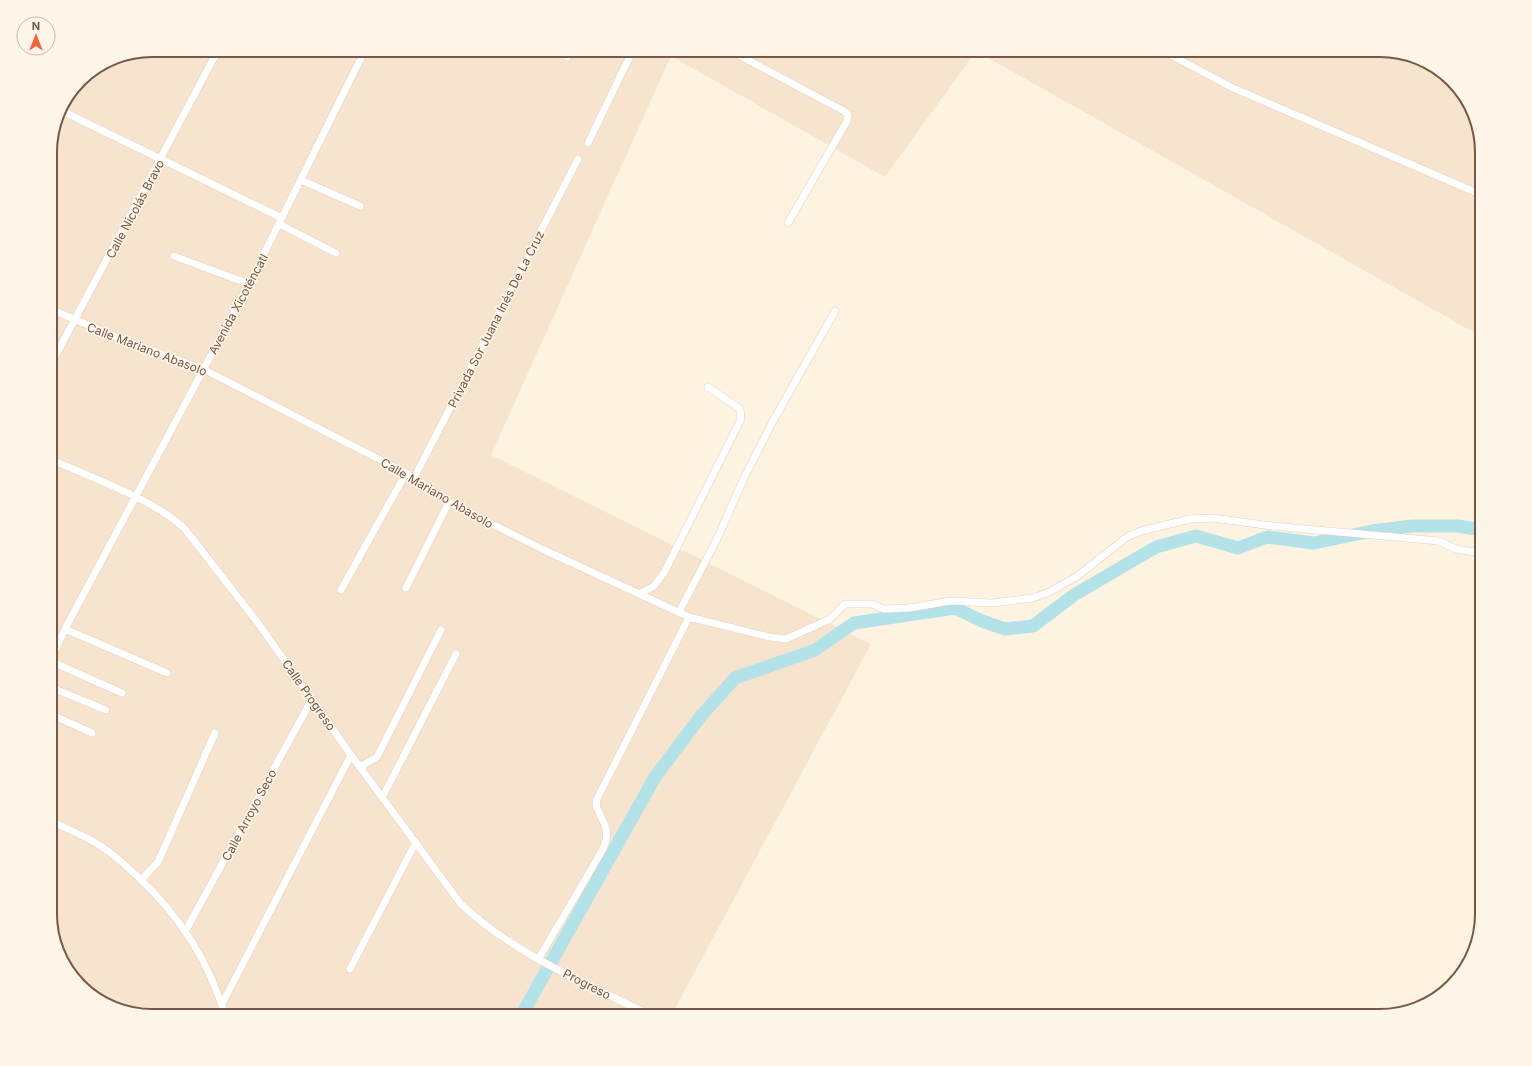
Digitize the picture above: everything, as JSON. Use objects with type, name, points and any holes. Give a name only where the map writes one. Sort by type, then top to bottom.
[{"type":"street","name":"Calle Nicolás Bravo","points":[[57,354],[214,57]]},
{"type":"street","name":"Avenida Xicoténcatl","points":[[57,646],[249,284],[361,57]]},
{"type":"street","points":[[588,143],[630,57]]},
{"type":"street","points":[[742,57],[844,111],[848,115],[847,121],[788,223]]},
{"type":"street","points":[[1174,57],[1233,88],[1475,192]]},
{"type":"street","points":[[66,113],[161,159],[280,221],[336,253]]},
{"type":"street","name":"Privada Sor Juana Inés De La Cruz","points":[[414,478],[578,159]]},
{"type":"street","points":[[301,180],[360,206]]},
{"type":"street","points":[[174,256],[249,284]]},
{"type":"street","points":[[679,612],[717,539],[744,478],[772,423],[834,311]]},
{"type":"street","name":"Calle Mariano Abasolo","points":[[57,312],[204,370],[406,473],[449,502],[542,549],[689,617],[769,637],[786,639],[830,619],[844,604],[853,602],[872,604],[884,610],[909,608],[951,601],[992,603],[1033,598],[1049,592],[1076,577],[1127,538],[1141,531],[1190,520],[1213,518],[1272,526],[1439,541],[1456,549],[1475,552]]},
{"type":"street","points":[[639,594],[654,586],[665,571],[741,419],[740,409],[708,388]]},
{"type":"street","name":"Calle Progreso","points":[[57,462],[135,497],[172,517],[184,529],[258,623],[351,755],[383,796],[460,903],[491,930],[542,960]]},
{"type":"street","points":[[341,590],[406,473]]},
{"type":"street","points":[[406,588],[449,502]]},
{"type":"street","points":[[542,960],[603,849],[606,834],[605,823],[596,805],[597,799],[689,617]]},
{"type":"street","points":[[65,629],[167,673]]},
{"type":"street","points":[[360,767],[377,757],[441,630]]},
{"type":"street","points":[[383,796],[456,654]]},
{"type":"street","points":[[57,664],[122,692]]},
{"type":"street","points":[[57,690],[106,710]]},
{"type":"street","name":"Calle Arroyo Seco","points":[[186,930],[312,699]]},
{"type":"street","points":[[57,717],[92,733]]},
{"type":"street","points":[[141,880],[158,862],[215,733]]},
{"type":"street","points":[[222,1004],[351,755]]},
{"type":"street","points":[[57,824],[102,846],[141,880],[164,903],[186,930],[198,950],[223,1009]]},
{"type":"street","points":[[350,969],[416,842]]},
{"type":"street","name":"Progreso","points":[[542,960],[586,984],[638,1009]]},
{"type":"shaded area","points":[[152,57],[671,57],[491,455],[871,644],[675,1009],[152,1009],[128,1006],[99,993],[81,977],[70,961],[60,938],[57,920],[57,146],[64,116],[73,99],[89,81],[116,64],[128,60]]},
{"type":"shaded area","points":[[673,57],[972,57],[885,177]]},
{"type":"shaded area","points":[[987,57],[1380,57],[1410,62],[1433,73],[1447,85],[1462,105],[1468,116],[1474,140],[1475,333]]},
{"type":"waterway","points":[[525,1009],[655,777],[701,716],[735,678],[815,650],[854,623],[955,608],[982,621],[1005,629],[1033,626],[1074,595],[1156,547],[1196,536],[1238,548],[1267,537],[1314,543],[1372,531],[1412,526],[1458,526],[1475,529]]}]
